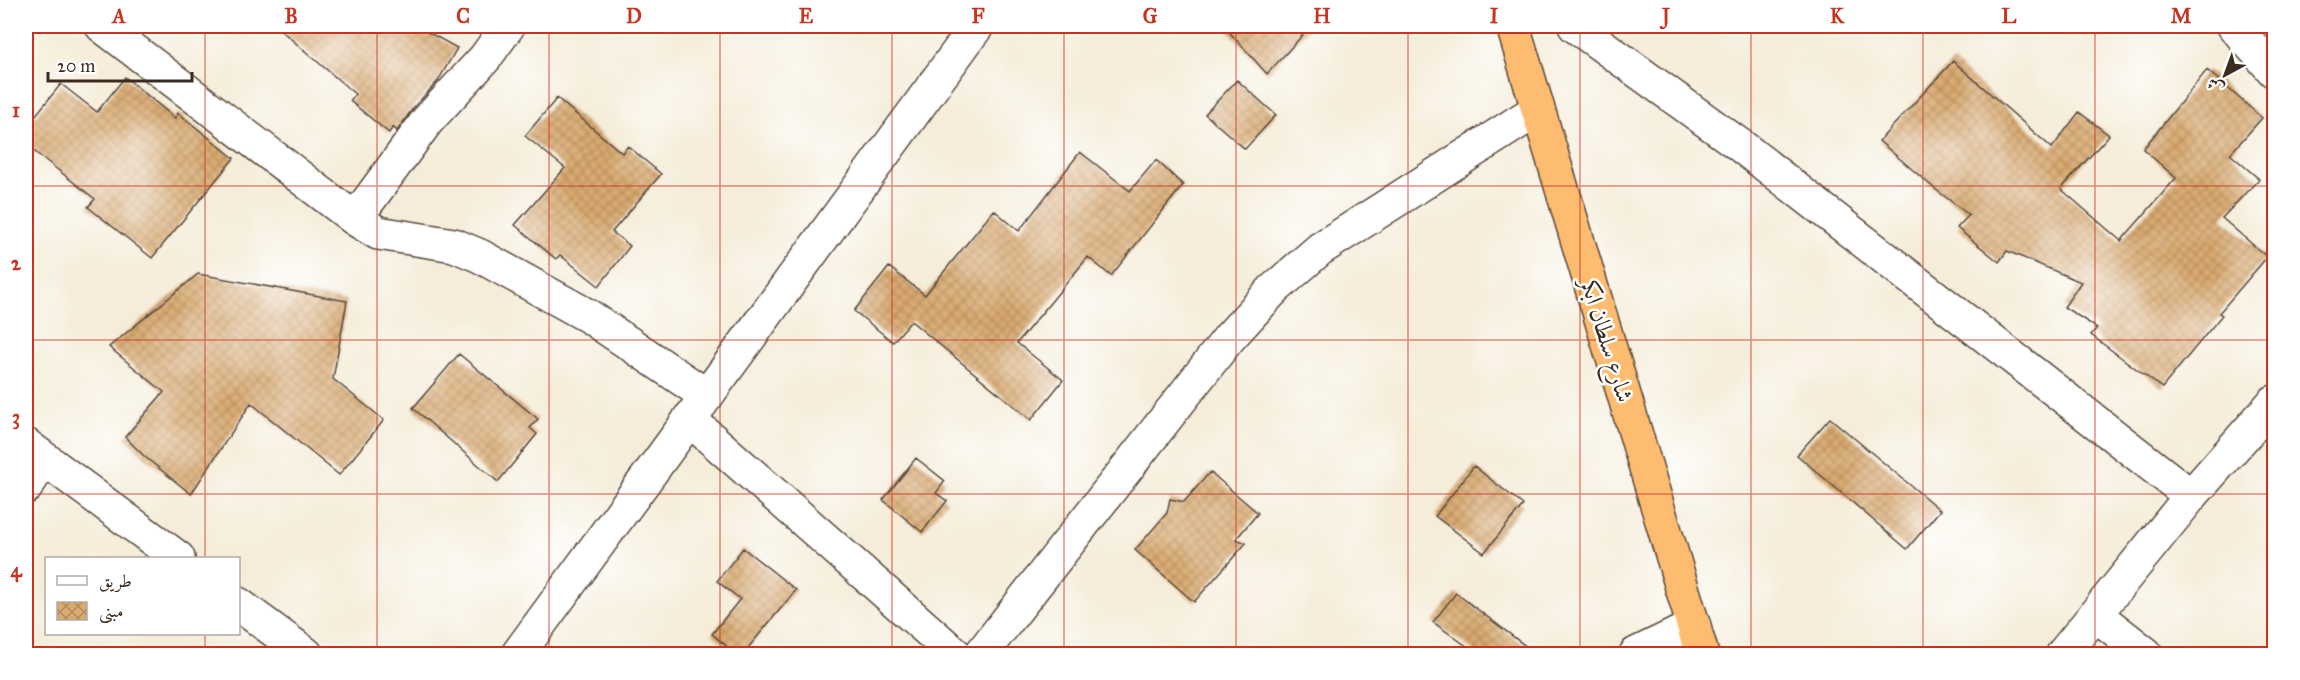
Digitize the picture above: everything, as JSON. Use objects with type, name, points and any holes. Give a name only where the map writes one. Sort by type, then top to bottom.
[{"type":"highway","name":"شارع سلطان ابكر","points":[[1513,26],[1698,640]]},
{"type":"street","points":[[102,26],[355,219],[378,232],[454,246],[480,256],[590,317],[698,408],[955,654]]},
{"type":"street","points":[[355,219],[427,122],[485,58],[508,26]]},
{"type":"street","points":[[518,654],[977,26]]},
{"type":"street","points":[[1575,26],[1741,146],[2191,496]]},
{"type":"street","points":[[2235,26],[2274,71]]},
{"type":"street","points":[[981,654],[1229,338],[1274,291],[1320,249],[1537,110]]},
{"type":"street","points":[[2063,654],[2191,496],[2274,402]]},
{"type":"street","points":[[26,486],[35,452],[177,557]]},
{"type":"street","points":[[240,605],[306,654]]},
{"type":"street","points":[[2095,614],[2145,654]]},
{"type":"street","points":[[1636,654],[1698,640]]},
{"type":"building","points":[[276,26],[417,26],[457,48],[438,81],[413,108],[397,131],[393,127],[389,133],[350,101],[355,94]]},
{"type":"building","points":[[1224,26],[1311,26],[1267,74]]},
{"type":"building","points":[[1953,61],[2052,148],[2079,112],[2109,135],[2061,189],[2121,241],[2176,178],[2143,149],[2207,70],[2262,118],[2230,154],[2259,179],[2222,218],[2267,257],[2219,313],[2222,315],[2162,388],[2091,335],[2097,328],[2064,307],[2081,282],[2007,251],[1999,262],[1957,228],[1969,215],[1879,141]]},
{"type":"building","points":[[125,77],[175,118],[178,113],[234,158],[152,258],[88,207],[95,199],[26,145],[26,127],[61,84],[97,112]]},
{"type":"building","points":[[1237,80],[1276,115],[1245,149],[1205,114]]},
{"type":"building","points":[[557,98],[622,153],[628,146],[661,174],[612,232],[630,246],[599,286],[560,255],[556,259],[515,225],[565,168],[525,136]]},
{"type":"building","points":[[1080,152],[1130,191],[1156,160],[1183,185],[1111,276],[1088,257],[1017,343],[1063,380],[1031,420],[911,321],[893,342],[854,311],[889,267],[925,295],[994,210],[1019,231]]},
{"type":"building","points":[[198,274],[347,301],[333,379],[384,420],[339,475],[251,403],[191,494],[145,457],[125,437],[164,392],[109,347]]},
{"type":"building","points":[[459,354],[538,419],[530,428],[537,434],[498,482],[413,408]]},
{"type":"building","points":[[1830,418],[1940,510],[1907,549],[1797,455]]},
{"type":"building","points":[[916,458],[945,481],[936,493],[947,501],[922,532],[883,500]]},
{"type":"building","points":[[1474,466],[1523,505],[1484,553],[1435,516]]},
{"type":"building","points":[[1210,472],[1258,513],[1236,539],[1246,543],[1194,602],[1135,550],[1167,513],[1170,499],[1184,502]]},
{"type":"building","points":[[743,548],[796,590],[743,654],[736,654],[712,634],[740,599],[717,581]]},
{"type":"building","points":[[1456,593],[1536,654],[1478,654],[1433,622]]}]
